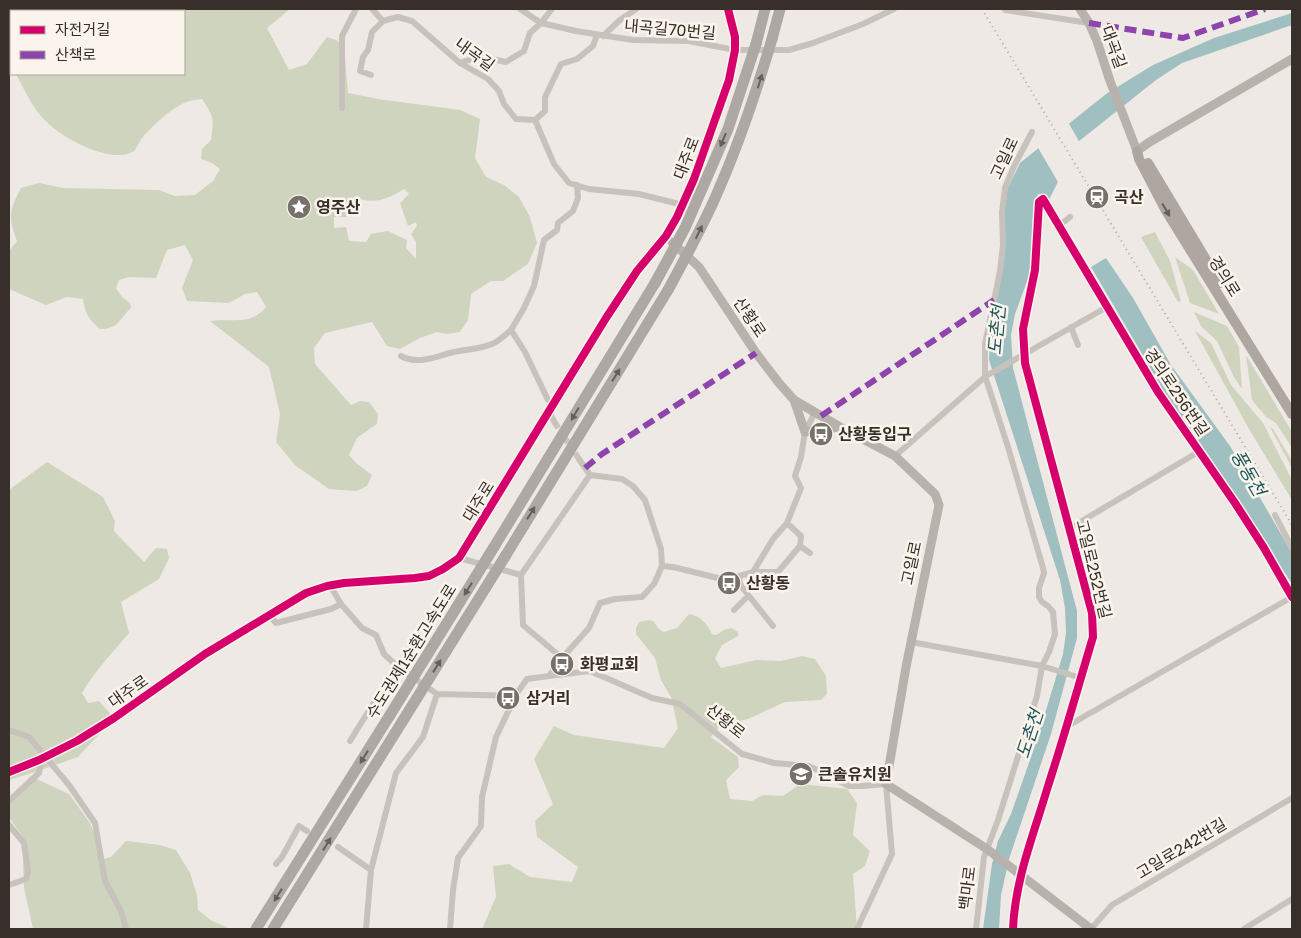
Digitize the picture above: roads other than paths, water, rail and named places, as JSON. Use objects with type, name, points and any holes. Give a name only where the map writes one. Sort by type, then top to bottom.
[{"type":"highway","name":"수도권제1순환고속도로","points":[[256,929],[494,548],[655,283],[686,228],[742,92],[765,9]]},
{"type":"highway","name":"수도권제1순환고속도로","points":[[273,929],[506,555],[668,290],[716,197],[741,134],[780,9]]},
{"type":"main road","name":"경의로","points":[[1138,151],[1158,180],[1292,403]]},
{"type":"main road","name":"경의로","points":[[1138,151],[1139,159],[1166,209],[1292,414]]},
{"type":"street","points":[[342,108],[342,36],[356,9]]},
{"type":"street","points":[[372,9],[383,21]]},
{"type":"street","points":[[372,74],[360,70],[363,57],[368,50],[372,32],[383,21],[398,17],[396,9]]},
{"type":"street","points":[[520,9],[542,23]]},
{"type":"street","points":[[460,63],[468,59],[496,59],[506,62],[524,51],[530,33],[542,23],[552,9]]},
{"type":"street","name":"내곡길70번길","points":[[600,35],[636,9]]},
{"type":"street","name":"대주로","points":[[9,772],[44,758],[77,741],[114,718],[205,654],[306,593],[330,585],[344,583],[429,576],[459,558],[548,412],[637,272],[666,236],[682,204],[694,179],[729,80],[735,50],[735,37],[728,9]]},
{"type":"street","points":[[735,50],[789,50],[863,24],[894,9]]},
{"type":"street","name":"대곡길","points":[[1080,9],[1089,23],[1138,151]]},
{"type":"street","name":"대곡길","points":[[1005,10],[1089,23]]},
{"type":"street","name":"내곡길","points":[[398,17],[412,21],[460,63],[488,79],[499,91],[504,104],[516,119],[535,120]]},
{"type":"street","name":"내곡길70번길","points":[[542,23],[633,40],[689,42],[735,50]]},
{"type":"street","points":[[600,35],[593,46],[577,59],[561,64],[545,97],[545,111],[535,120],[554,164],[569,183],[588,188],[638,194],[682,204]]},
{"type":"street","points":[[1138,151],[1148,143],[1292,59]]},
{"type":"street","name":"고일로","points":[[1032,132],[1005,188],[1002,212],[1002,251],[985,344],[986,376],[1044,573],[1039,588],[1040,597],[1042,602],[1053,612],[1055,634],[1044,667]]},
{"type":"street","points":[[401,356],[407,359],[418,360],[435,359],[451,353],[479,349],[494,343],[510,330],[524,308],[534,286],[544,240],[557,230],[558,223],[573,211],[578,198],[577,185]]},
{"type":"street","name":"경의로256번길","points":[[1043,199],[1158,392],[1200,451],[1264,548],[1292,597]]},
{"type":"street","name":"고일로252번길","points":[[1013,929],[1018,874],[1026,855],[1066,727],[1078,676],[1093,637],[1094,626],[1070,528],[1025,363],[1023,328],[1035,270],[1039,202],[1043,199]]},
{"type":"street","points":[[1059,226],[1070,217]]},
{"type":"street","name":"산황로","points":[[666,236],[699,267],[778,383],[794,400],[815,412]]},
{"type":"street","points":[[895,456],[986,376],[1107,307]]},
{"type":"street","points":[[1070,328],[1078,345]]},
{"type":"street","points":[[510,330],[525,352],[548,400],[554,403]]},
{"type":"street","points":[[794,400],[805,432]]},
{"type":"street","points":[[548,412],[556,423]]},
{"type":"street","points":[[753,572],[773,539],[787,522],[801,488],[795,476],[805,432],[815,412]]},
{"type":"street","name":"고일로","points":[[815,412],[895,456],[935,494],[939,505],[911,642],[886,784],[892,854],[857,929]]},
{"type":"street","points":[[805,432],[840,427]]},
{"type":"street","name":"고일로252번길","points":[[1070,528],[1200,451]]},
{"type":"street","points":[[549,676],[562,658],[589,628],[600,603],[615,599],[642,597],[654,584],[662,566],[661,549],[644,500],[633,486],[622,479],[590,474],[579,459]]},
{"type":"street","points":[[562,658],[523,625],[521,575],[590,474]]},
{"type":"street","points":[[1274,515],[1292,548]]},
{"type":"street","points":[[662,566],[726,580],[753,572],[778,572],[800,546],[801,536],[787,522]]},
{"type":"street","points":[[800,546],[810,553]]},
{"type":"street","points":[[459,558],[521,575]]},
{"type":"street","points":[[738,576],[741,586],[773,626]]},
{"type":"street","points":[[330,585],[341,604],[362,628],[376,635],[384,654],[437,694],[516,696]]},
{"type":"street","points":[[734,610],[748,596]]},
{"type":"street","points":[[1066,727],[1292,597]]},
{"type":"street","points":[[270,615],[276,623],[331,609],[341,604]]},
{"type":"street","points":[[911,642],[1044,667],[1078,676]]},
{"type":"street","points":[[350,741],[373,704],[388,686],[398,666]]},
{"type":"street","name":"백마로","points":[[976,929],[981,878],[1037,696],[1044,667]]},
{"type":"street","name":"산황로","points":[[450,929],[458,858],[481,826],[482,797],[496,737],[516,696],[527,680],[590,671],[652,698],[680,704],[742,754],[774,763],[809,766],[849,786],[886,784]]},
{"type":"street","points":[[366,929],[370,870],[396,773],[423,736],[437,694]]},
{"type":"street","points":[[9,730],[28,737],[69,785],[95,823],[105,881],[121,911],[126,929]]},
{"type":"street","points":[[9,802],[39,773],[44,758]]},
{"type":"street","points":[[886,784],[989,851],[1091,929]]},
{"type":"street","name":"고일로242번길","points":[[1091,929],[1112,905],[1292,798]]},
{"type":"street","points":[[9,825],[24,843],[28,872],[26,879],[9,885]]},
{"type":"street","points":[[276,864],[282,857],[299,826],[307,831]]},
{"type":"street","points":[[338,847],[370,870]]},
{"type":"street","points":[[1244,929],[1292,899]]},
{"type":"water","name":"도촌천","points":[[1292,13],[1292,25],[1182,63],[1156,80],[1049,165],[1058,182],[1049,200],[1045,194],[1038,194],[1033,265],[1015,314],[1011,335],[1013,368],[1077,611],[1077,638],[1051,734],[1009,859],[1001,895],[999,929],[983,929],[992,864],[998,841],[1011,814],[1037,740],[1063,654],[1066,633],[1065,608],[1060,580],[989,360],[990,336],[1007,190],[1020,163],[1106,94],[1153,65],[1214,38]]},
{"type":"water","points":[[1106,258],[1133,298],[1171,365],[1230,446],[1292,553],[1292,584],[1220,473],[1179,417],[1091,267]]},
{"type":"tunnel","points":[[555,423],[579,459]]},
{"type":"railway","points":[[982,9],[1292,525]]},
{"type":"place","name":"곡산","points":[[1097,197]]},
{"type":"place","name":"영주산","points":[[299,207]]},
{"type":"place","name":"산황동입구","points":[[821,434]]},
{"type":"place","name":"산황동","points":[[729,583]]},
{"type":"place","name":"화평교회","points":[[562,664]]},
{"type":"place","name":"삼거리","points":[[508,698]]},
{"type":"place","name":"큰솔유치원","points":[[801,774]]},
{"type":"water label","name":"풍동천","points":[[1248,473]]}]
